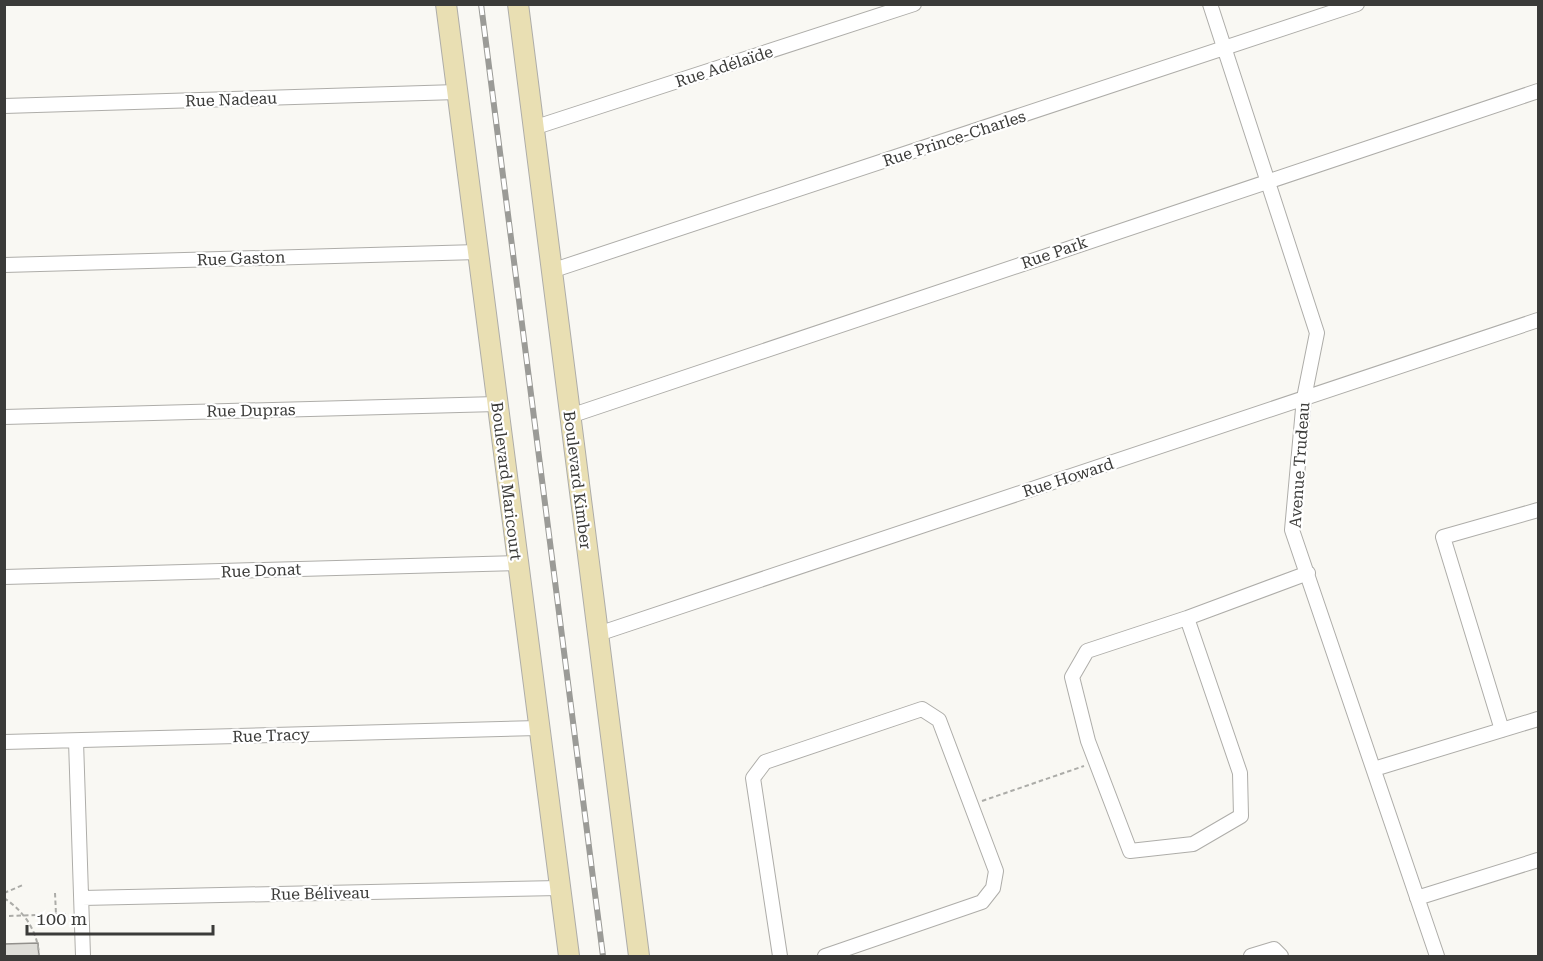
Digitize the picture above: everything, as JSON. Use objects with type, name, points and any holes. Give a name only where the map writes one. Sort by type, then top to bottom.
[{"type":"street","name":"Boulevard Maricourt","points":[[446,4],[568,957]]},
{"type":"street","name":"Boulevard Kimber","points":[[518,4],[639,957]]},
{"type":"street","name":"Rue Adélaïde","points":[[533,128],[914,4]]},
{"type":"street","name":"Avenue Trudeau","points":[[1210,4],[1317,333],[1304,398],[1292,530],[1437,957]]},
{"type":"street","name":"Rue Prince-Charles","points":[[552,271],[1357,4]]},
{"type":"street","name":"Rue Park","points":[[570,416],[1539,91]]},
{"type":"street","name":"Rue Nadeau","points":[[4,106],[457,92]]},
{"type":"street","name":"Rue Gaston","points":[[4,265],[478,252]]},
{"type":"street","name":"Rue Howard","points":[[598,634],[1539,320]]},
{"type":"street","name":"Rue Dupras","points":[[4,417],[497,404]]},
{"type":"street","points":[[1502,730],[1443,537],[1539,510]]},
{"type":"street","name":"Rue Donat","points":[[4,577],[518,563]]},
{"type":"street","points":[[1187,618],[1240,773],[1241,816],[1193,844],[1130,851],[1096,762],[1072,677],[1086,651],[1187,618],[1308,573]]},
{"type":"street","points":[[780,957],[753,778],[765,762],[921,709],[939,720],[996,871],[993,888],[982,902],[825,957]]},
{"type":"street","points":[[1374,769],[1539,719]]},
{"type":"street","name":"Rue Tracy","points":[[4,742],[538,728]]},
{"type":"street","points":[[76,741],[83,957]]},
{"type":"street","points":[[1418,898],[1539,860]]},
{"type":"street","name":"Rue Béliveau","points":[[82,898],[559,888]]},
{"type":"street","points":[[1251,957],[1274,949],[1281,957]]},
{"type":"path","points":[[971,805],[1096,762]]},
{"type":"path","points":[[4,893],[23,885]]},
{"type":"path","points":[[55,893],[56,915]]},
{"type":"path","points":[[4,898],[25,916],[38,943],[39,957]]},
{"type":"path","points":[[9,916],[82,914]]},
{"type":"building","points":[[38,943],[39,957],[4,957],[4,944]]},
{"type":"railway","points":[[481,4],[603,956]]}]
